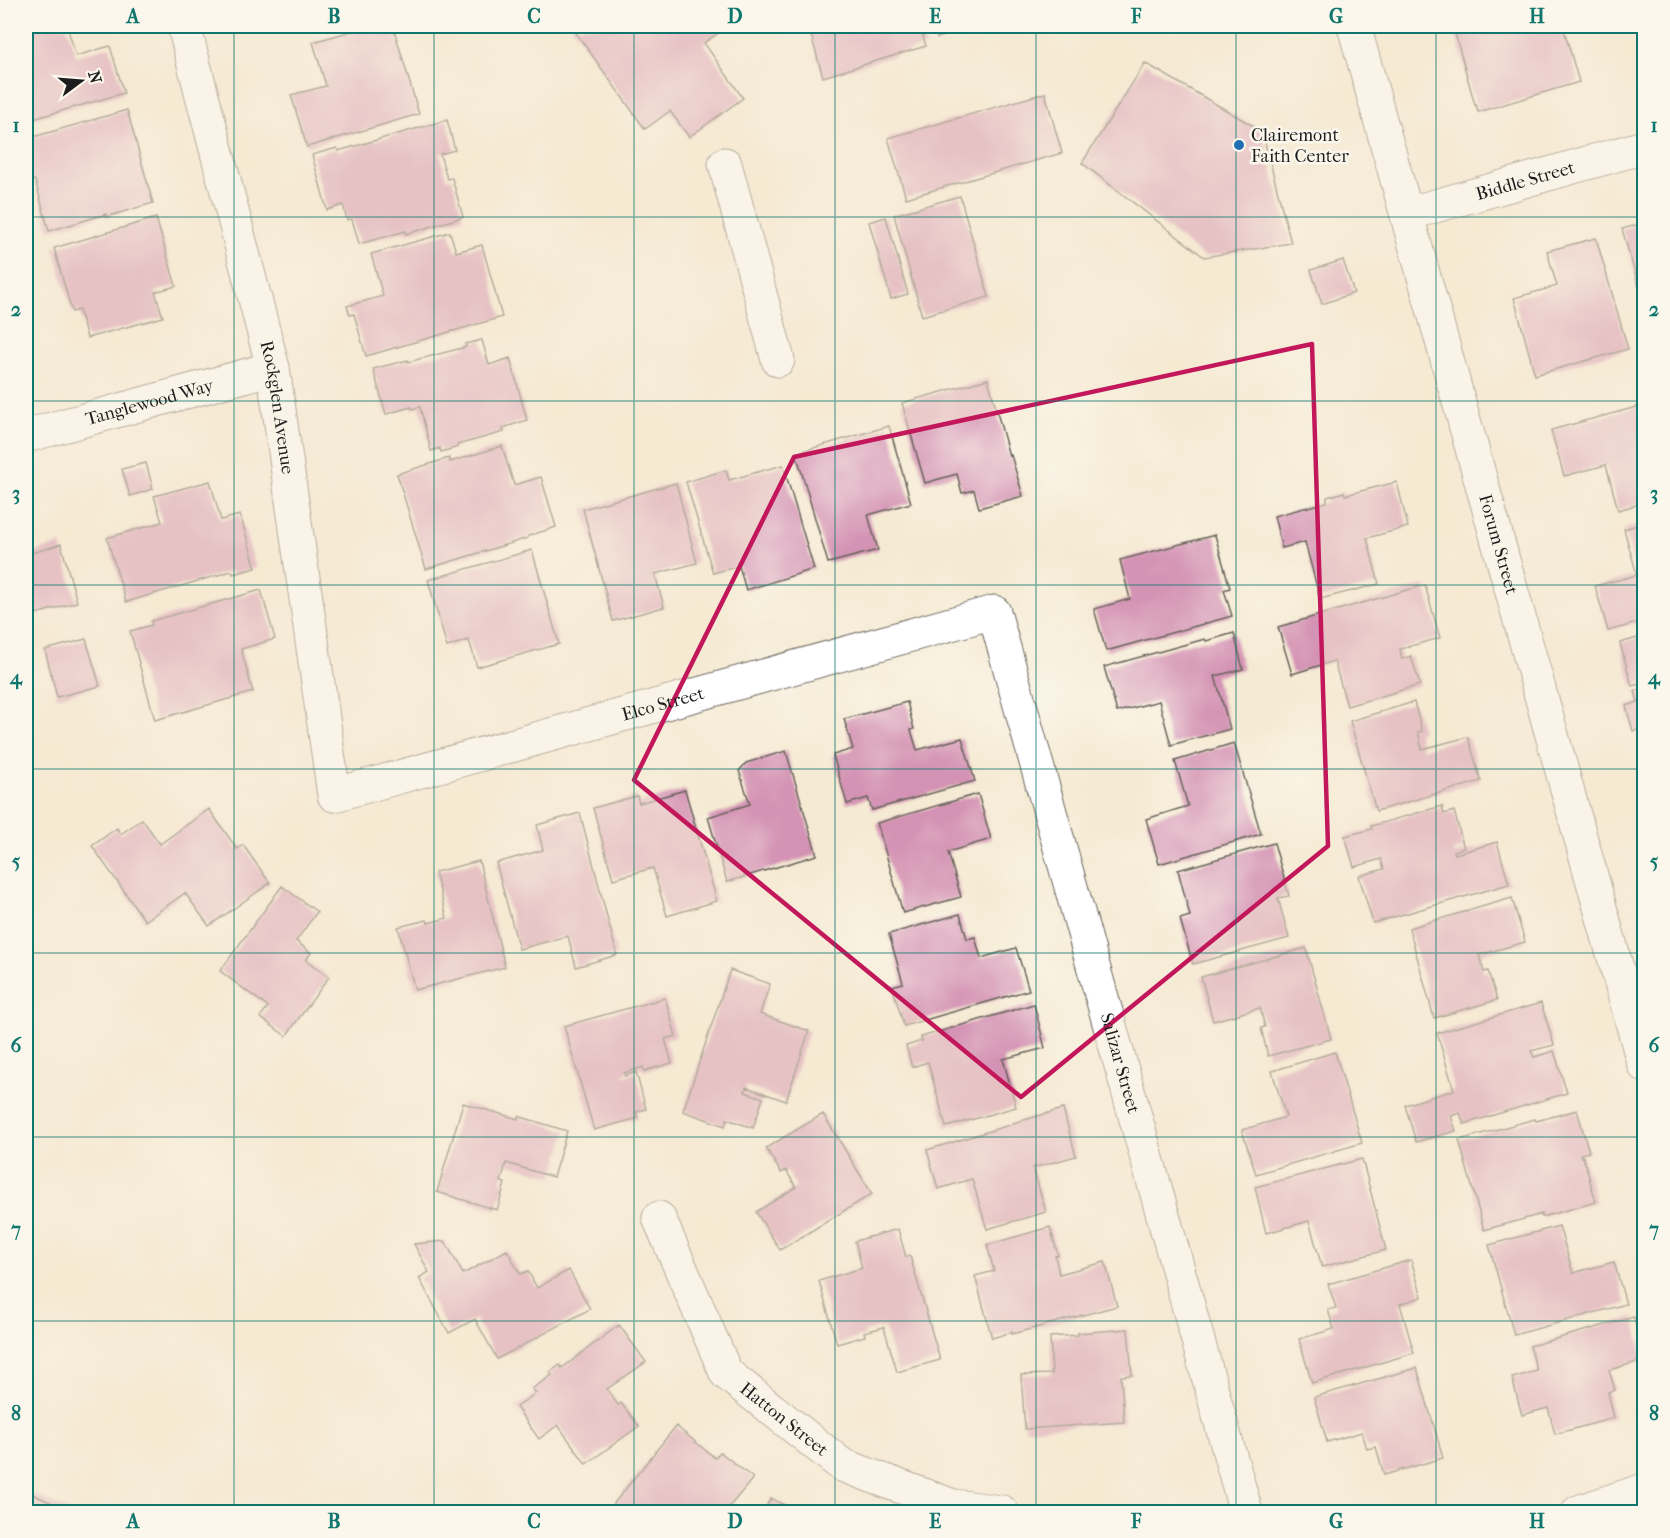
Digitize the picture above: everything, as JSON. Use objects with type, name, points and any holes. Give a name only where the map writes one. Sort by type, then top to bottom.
[{"type":"street","name":"Rockglen Avenue","points":[[184,26],[273,368],[334,795]]},
{"type":"street","name":"Forum Street","points":[[1354,26],[1644,1065]]},
{"type":"street","name":"Biddle Street","points":[[1407,214],[1644,147]]},
{"type":"street","points":[[725,164],[778,360]]},
{"type":"street","name":"Tanglewood Way","points":[[26,436],[273,368]]},
{"type":"street","name":"Elco Street","points":[[334,795],[994,612]]},
{"type":"street","name":"Salizar Street","points":[[994,612],[1246,1512]]},
{"type":"street","name":"Hatton Street","points":[[659,1218],[726,1373],[842,1465],[953,1506],[1002,1512]]},
{"type":"street","points":[[1578,1512],[1644,1490]]},
{"type":"highlighted area","points":[[1312,344],[1328,846],[1021,1097],[634,780],[794,457]]},
{"type":"building","points":[[26,26],[67,26],[76,56],[110,46],[124,93],[26,121]]},
{"type":"building","points":[[369,26],[393,26],[419,114],[307,147],[291,95],[326,86],[313,42]]},
{"type":"building","points":[[571,26],[728,26],[704,43],[743,98],[689,137],[670,111],[645,129]]},
{"type":"building","points":[[819,26],[920,26],[926,46],[823,77],[809,28]]},
{"type":"building","points":[[934,26],[981,26],[937,38]]},
{"type":"building","points":[[1453,26],[1563,26],[1579,82],[1478,112]]},
{"type":"building","points":[[1145,63],[1262,131],[1291,243],[1204,257],[1082,163]]},
{"type":"building","points":[[1045,93],[1062,153],[906,198],[888,138]]},
{"type":"building","points":[[127,110],[153,203],[49,231],[35,180],[26,182],[26,139]]},
{"type":"building","points":[[447,120],[455,150],[440,154],[447,179],[452,178],[463,217],[406,234],[406,231],[359,244],[352,219],[347,220],[343,205],[327,210],[312,155],[337,148],[338,151]]},
{"type":"building","points":[[960,196],[989,297],[922,316],[894,215]]},
{"type":"building","points":[[886,217],[908,294],[891,299],[869,222]]},
{"type":"building","points":[[156,218],[176,286],[155,292],[163,317],[87,338],[79,310],[72,312],[54,248]]},
{"type":"building","points":[[1644,223],[1644,304],[1622,229]]},
{"type":"building","points":[[450,232],[456,252],[482,245],[502,317],[366,356],[354,314],[350,315],[347,306],[383,296],[371,254]]},
{"type":"building","points":[[1596,238],[1628,349],[1535,375],[1514,298],[1557,286],[1547,251]]},
{"type":"building","points":[[1343,260],[1354,293],[1322,304],[1311,270]]},
{"type":"building","points":[[482,340],[489,365],[510,358],[527,420],[503,428],[504,432],[457,445],[458,447],[441,452],[440,448],[431,451],[420,407],[412,409],[411,407],[386,414],[373,369],[466,347],[465,344]]},
{"type":"building","points":[[988,379],[1009,456],[1011,455],[1023,496],[979,508],[974,490],[962,493],[957,474],[925,483],[902,403]]},
{"type":"building","points":[[1644,405],[1644,503],[1618,510],[1606,465],[1564,476],[1551,430]]},
{"type":"building","points":[[889,426],[911,503],[868,515],[878,550],[828,563],[796,453]]},
{"type":"building","points":[[502,446],[514,485],[541,477],[556,527],[528,536],[528,538],[426,569],[397,474],[449,458],[450,462]]},
{"type":"building","points":[[146,463],[153,489],[130,496],[122,469]]},
{"type":"building","points":[[783,465],[814,569],[746,590],[739,566],[713,573],[686,482],[726,470],[729,480]]},
{"type":"building","points":[[210,481],[221,520],[240,515],[256,568],[233,574],[232,571],[126,602],[107,538],[162,522],[154,496]]},
{"type":"building","points":[[1397,482],[1408,527],[1367,538],[1379,584],[1320,599],[1305,542],[1282,548],[1274,516],[1327,502],[1327,497],[1344,492],[1345,495]]},
{"type":"building","points":[[676,483],[697,563],[655,574],[664,607],[613,621],[583,509]]},
{"type":"building","points":[[1644,523],[1644,621],[1608,631],[1595,586],[1637,575],[1624,529]]},
{"type":"building","points":[[1215,535],[1230,588],[1224,590],[1232,616],[1106,651],[1094,609],[1130,599],[1120,560]]},
{"type":"building","points":[[61,544],[77,602],[26,617],[26,555]]},
{"type":"building","points":[[532,550],[559,644],[477,667],[469,640],[447,647],[428,580]]},
{"type":"building","points":[[1425,585],[1440,638],[1400,649],[1402,659],[1411,656],[1420,685],[1347,706],[1334,661],[1292,674],[1278,627]]},
{"type":"building","points":[[261,590],[275,639],[241,649],[253,692],[155,720],[130,631],[152,625],[151,621]]},
{"type":"building","points":[[1234,633],[1243,669],[1215,676],[1230,729],[1171,745],[1159,701],[1117,712],[1104,667]]},
{"type":"building","points":[[1644,636],[1644,683],[1632,686],[1620,643]]},
{"type":"building","points":[[86,639],[100,686],[57,697],[45,650]]},
{"type":"building","points":[[1644,689],[1644,728],[1633,731],[1626,706],[1638,702],[1635,691]]},
{"type":"building","points":[[907,702],[917,750],[962,738],[975,781],[872,810],[868,798],[847,804],[833,755],[853,749],[844,719]]},
{"type":"building","points":[[1414,702],[1422,731],[1418,732],[1422,749],[1468,737],[1481,781],[1376,811],[1350,721]]},
{"type":"building","points":[[1234,743],[1261,834],[1159,864],[1146,819],[1188,806],[1175,761]]},
{"type":"building","points":[[786,751],[817,855],[727,882],[708,817],[750,804],[739,771],[746,763]]},
{"type":"building","points":[[685,790],[717,901],[667,916],[653,868],[613,879],[593,808],[637,796],[639,803]]},
{"type":"building","points":[[978,794],[991,839],[948,852],[961,897],[903,913],[877,823]]},
{"type":"building","points":[[1442,806],[1444,814],[1454,811],[1464,848],[1454,851],[1455,854],[1497,842],[1509,884],[1373,923],[1359,876],[1384,869],[1381,859],[1354,867],[1345,836],[1372,829],[1371,826]]},
{"type":"building","points":[[209,809],[237,849],[243,845],[270,883],[209,926],[185,893],[145,921],[92,846],[117,828],[121,834],[142,819],[160,844]]},
{"type":"building","points":[[580,813],[617,955],[576,967],[568,936],[519,949],[496,863],[543,850],[537,825]]},
{"type":"building","points":[[1274,843],[1289,896],[1278,898],[1289,938],[1193,964],[1180,919],[1190,916],[1178,870]]},
{"type":"building","points":[[479,861],[505,967],[415,990],[398,927],[447,918],[435,872]]},
{"type":"building","points":[[282,886],[317,912],[296,941],[311,953],[306,960],[329,977],[286,1036],[260,1017],[268,1007],[220,971]]},
{"type":"building","points":[[1512,898],[1525,942],[1479,955],[1484,972],[1488,971],[1497,1000],[1434,1018],[1409,928]]},
{"type":"building","points":[[960,914],[967,939],[975,937],[981,958],[1016,948],[1029,990],[904,1026],[892,986],[903,983],[889,934]]},
{"type":"building","points":[[1306,948],[1331,1039],[1268,1056],[1261,1028],[1265,1027],[1260,1008],[1213,1021],[1201,977]]},
{"type":"building","points":[[730,970],[770,984],[760,1014],[809,1031],[786,1101],[746,1087],[745,1092],[763,1098],[753,1128],[727,1119],[725,1126],[683,1111]]},
{"type":"building","points":[[665,998],[676,1036],[665,1039],[672,1063],[644,1071],[643,1067],[624,1073],[625,1076],[636,1072],[646,1109],[636,1112],[638,1118],[594,1130],[564,1026]]},
{"type":"building","points":[[1541,1003],[1554,1045],[1531,1051],[1534,1057],[1554,1051],[1567,1093],[1464,1124],[1460,1113],[1451,1116],[1456,1131],[1416,1142],[1405,1105],[1454,1090],[1437,1033]]},
{"type":"building","points":[[1034,1004],[1045,1048],[1003,1059],[1016,1107],[946,1127],[928,1062],[912,1067],[906,1046],[922,1041],[921,1037]]},
{"type":"building","points":[[1335,1052],[1362,1143],[1256,1174],[1242,1130],[1286,1117],[1272,1071]]},
{"type":"building","points":[[463,1103],[567,1131],[553,1177],[506,1163],[501,1182],[505,1183],[497,1210],[437,1192]]},
{"type":"building","points":[[1063,1109],[1076,1156],[1033,1168],[1046,1212],[987,1229],[972,1179],[938,1189],[927,1150]]},
{"type":"building","points":[[1577,1110],[1589,1152],[1580,1154],[1581,1157],[1583,1156],[1596,1202],[1484,1230],[1459,1140]]},
{"type":"building","points":[[823,1114],[872,1194],[780,1250],[756,1212],[796,1187],[786,1170],[781,1173],[766,1148]]},
{"type":"building","points":[[1362,1159],[1386,1250],[1322,1267],[1309,1221],[1266,1233],[1255,1187]]},
{"type":"building","points":[[1559,1226],[1573,1273],[1614,1262],[1626,1304],[1514,1335],[1489,1245]]},
{"type":"building","points":[[1050,1227],[1058,1255],[1055,1256],[1059,1274],[1105,1262],[1117,1306],[992,1338],[975,1276],[994,1271],[987,1245]]},
{"type":"building","points":[[898,1229],[906,1257],[910,1256],[940,1360],[897,1372],[884,1327],[864,1332],[865,1336],[837,1344],[819,1281],[862,1268],[855,1241]]},
{"type":"building","points":[[445,1241],[463,1274],[507,1250],[520,1274],[528,1271],[537,1288],[569,1270],[590,1309],[497,1359],[475,1319],[449,1333],[419,1278],[429,1272],[414,1244]]},
{"type":"building","points":[[1411,1260],[1422,1297],[1400,1304],[1414,1353],[1312,1383],[1299,1339],[1334,1329],[1328,1310],[1336,1308],[1328,1284]]},
{"type":"building","points":[[1634,1317],[1644,1360],[1609,1370],[1615,1390],[1608,1392],[1614,1418],[1555,1434],[1548,1408],[1522,1415],[1512,1378],[1537,1371],[1530,1346]]},
{"type":"building","points":[[619,1325],[646,1362],[607,1389],[618,1405],[621,1403],[639,1426],[586,1464],[558,1425],[539,1439],[516,1407],[536,1393],[532,1389],[552,1375],[550,1372],[560,1365],[562,1368]]},
{"type":"building","points":[[1128,1329],[1132,1375],[1121,1376],[1124,1422],[1025,1429],[1021,1375],[1052,1374],[1050,1337]]},
{"type":"building","points":[[1417,1368],[1443,1458],[1384,1475],[1376,1447],[1367,1449],[1362,1432],[1327,1442],[1314,1397]]},
{"type":"building","points":[[676,1426],[715,1458],[720,1452],[753,1478],[725,1512],[607,1512]]},
{"type":"building","points":[[26,1491],[71,1512],[26,1512]]},
{"type":"building","points":[[771,1498],[797,1512],[763,1512]]},
{"type":"place","name":"Clairemont Faith Center","points":[[1239,145]]}]
